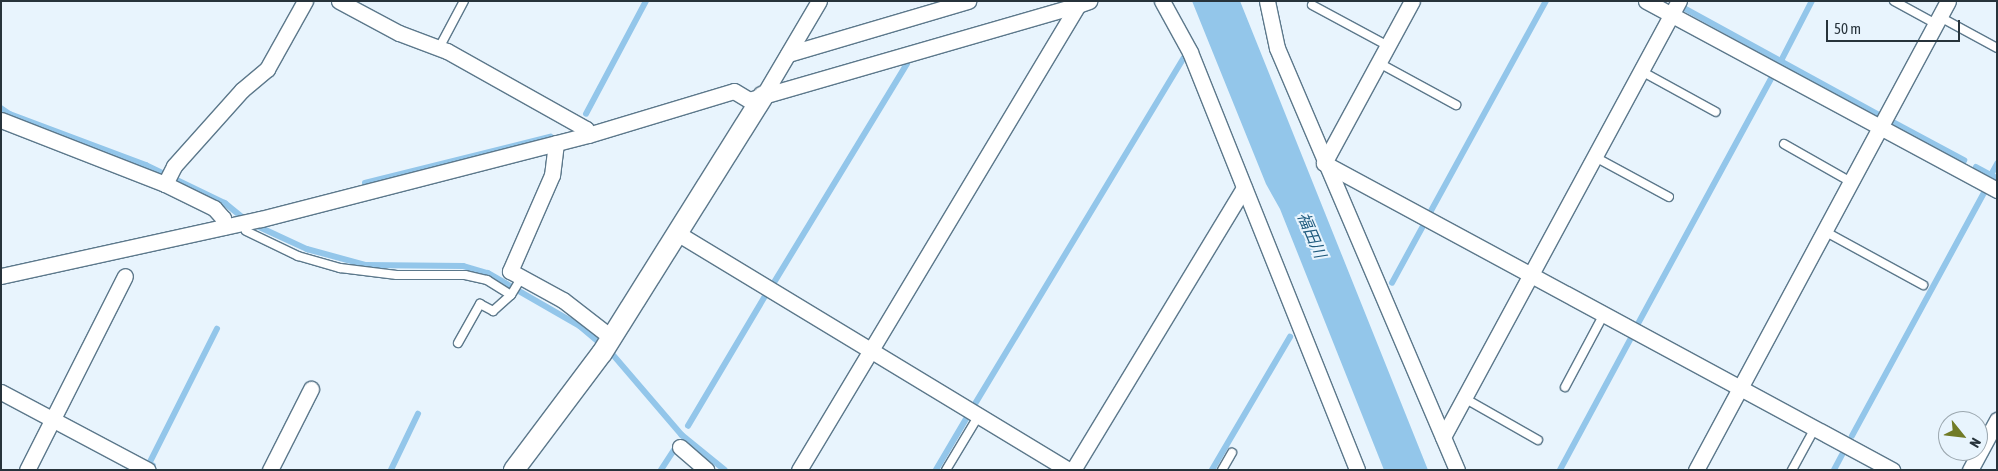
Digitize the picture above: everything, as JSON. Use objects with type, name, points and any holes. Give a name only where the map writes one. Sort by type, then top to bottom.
[{"type":"street","points":[[168,179],[242,90],[267,69],[305,1]]},
{"type":"street","points":[[339,1],[399,33],[439,48],[586,129],[588,135]]},
{"type":"street","points":[[514,470],[607,345],[763,96],[819,1]]},
{"type":"street","points":[[788,54],[968,1]]},
{"type":"street","points":[[1162,1],[1190,52],[1352,466]]},
{"type":"street","points":[[1267,1],[1276,48],[1324,163],[1350,214],[1456,470]]},
{"type":"street","points":[[1324,163],[1412,1]]},
{"type":"street","points":[[1646,1],[1997,190]]},
{"type":"street","points":[[1442,437],[1679,1]]},
{"type":"street","points":[[1696,470],[1948,1]]},
{"type":"street","points":[[1,276],[223,227],[243,227],[260,219],[588,135],[734,91],[750,100],[1083,3]]},
{"type":"street","points":[[799,470],[1083,3]]},
{"type":"street","points":[[1,120],[168,179],[214,208],[223,218],[223,227]]},
{"type":"street","points":[[556,143],[552,175],[510,271],[521,279],[563,300],[607,345]]},
{"type":"street","points":[[1324,163],[1892,470]]},
{"type":"street","points":[[1073,470],[1244,188]]},
{"type":"street","points":[[677,233],[1069,470]]},
{"type":"street","points":[[27,470],[125,276]]},
{"type":"street","points":[[270,470],[311,389]]},
{"type":"street","points":[[1,392],[148,470]]},
{"type":"street","points":[[1970,470],[1997,420]]},
{"type":"street","points":[[680,447],[706,470]]},
{"type":"lane","points":[[439,48],[464,1]]},
{"type":"lane","points":[[1894,1],[1997,48]]},
{"type":"lane","points":[[1312,4],[1388,46]]},
{"type":"lane","points":[[1379,63],[1456,105]]},
{"type":"lane","points":[[1641,71],[1716,112]]},
{"type":"lane","points":[[1784,144],[1851,182]]},
{"type":"lane","points":[[1594,157],[1669,197]]},
{"type":"lane","points":[[243,227],[298,256],[340,268],[397,275],[465,275],[487,280],[512,294]]},
{"type":"lane","points":[[1824,232],[1923,286]]},
{"type":"lane","points":[[458,343],[480,304],[493,312],[512,294],[521,279]]},
{"type":"lane","points":[[1565,387],[1604,314]]},
{"type":"lane","points":[[1464,398],[1538,440]]},
{"type":"lane","points":[[946,470],[979,415]]},
{"type":"lane","points":[[1792,470],[1815,428]]},
{"type":"lane","points":[[1222,470],[1232,453]]},
{"type":"water","name":"福田川","points":[[1192,1],[1240,1],[1428,470],[1384,470],[1280,209],[1266,184]]},
{"type":"waterway","points":[[586,114],[646,1]]},
{"type":"waterway","points":[[1431,211],[1546,1]]},
{"type":"waterway","points":[[1781,61],[1812,1]]},
{"type":"waterway","points":[[1684,8],[1878,114]]},
{"type":"waterway","points":[[975,404],[1184,58]]},
{"type":"waterway","points":[[775,281],[907,64]]},
{"type":"waterway","points":[[1639,322],[1773,75]]},
{"type":"waterway","points":[[1,108],[10,114],[146,165],[225,203],[245,219]]},
{"type":"waterway","points":[[1893,122],[1964,160]]},
{"type":"waterway","points":[[365,183],[550,137]]},
{"type":"waterway","points":[[1991,175],[1997,164]]},
{"type":"waterway","points":[[1976,167],[1997,178]]},
{"type":"waterway","points":[[1852,436],[1985,191]]},
{"type":"waterway","points":[[253,224],[307,249],[366,265],[463,266],[488,273],[580,326],[610,351],[682,435],[725,470]]},
{"type":"waterway","points":[[1392,283],[1422,228]]},
{"type":"waterway","points":[[688,426],[764,298]]},
{"type":"waterway","points":[[153,466],[149,464],[217,329]]},
{"type":"waterway","points":[[1212,470],[1290,337]]},
{"type":"waterway","points":[[1560,470],[1630,340]]},
{"type":"waterway","points":[[391,470],[418,414]]},
{"type":"waterway","points":[[936,470],[966,419]]},
{"type":"waterway","points":[[661,470],[676,447]]},
{"type":"waterway","points":[[1834,470],[1843,453]]}]
